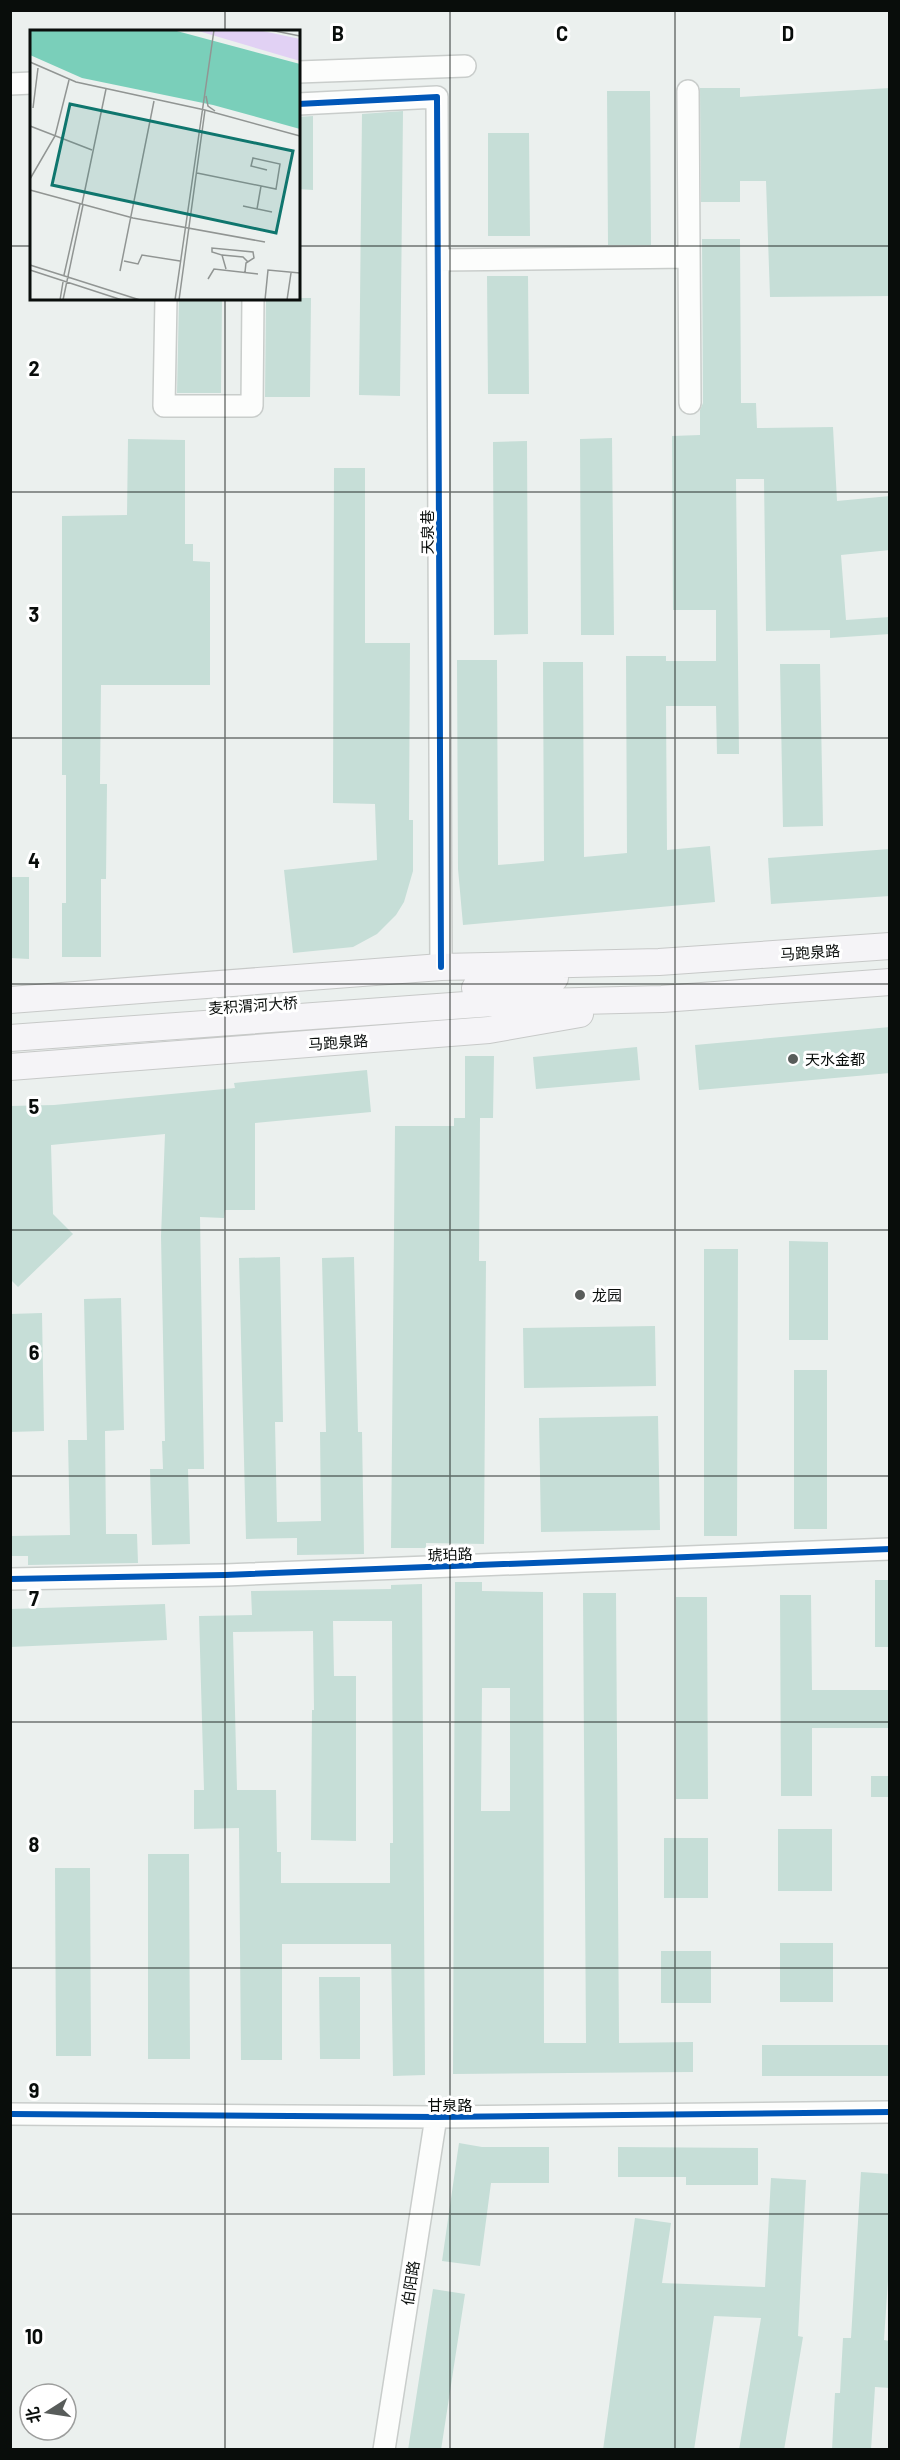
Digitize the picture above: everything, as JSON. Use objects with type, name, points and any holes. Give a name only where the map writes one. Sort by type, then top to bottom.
[{"type":"main road","name":"马跑泉路","points":[[10,1000],[441,967],[659,962],[890,946]]},
{"type":"main road","name":"马跑泉路","points":[[494,995],[659,962]]},
{"type":"main road","name":"马跑泉路","points":[[494,995],[662,999],[890,982]]},
{"type":"main road","name":"麦积渭河大桥","points":[[10,1024],[494,995]]},
{"type":"main road","name":"麦积渭河大桥","points":[[10,1038],[494,995]]},
{"type":"main road","name":"马跑泉路","points":[[10,1066],[489,1030],[662,999]]},
{"type":"street","points":[[300,72],[465,66]]},
{"type":"street","points":[[10,84],[30,83]]},
{"type":"street","points":[[688,91],[690,403]]},
{"type":"street","name":"天泉巷","points":[[300,104],[437,97],[441,967]]},
{"type":"street","points":[[438,260],[688,256]]},
{"type":"street","points":[[166,300],[164,406],[252,406],[254,300]]},
{"type":"street","name":"琥珀路","points":[[10,1579],[225,1575],[890,1549]]},
{"type":"street","name":"甘泉路","points":[[10,2114],[436,2117],[890,2112]]},
{"type":"street","name":"伯阳路","points":[[384,2450],[436,2117]]},
{"type":"building","points":[[700,88],[740,88],[740,97],[890,88],[890,296],[770,297],[766,181],[740,181],[740,202],[701,202]]},
{"type":"building","points":[[607,91],[650,91],[651,245],[608,245]]},
{"type":"building","points":[[403,111],[400,396],[359,395],[362,114]]},
{"type":"building","points":[[313,116],[313,190],[300,189],[300,117]]},
{"type":"building","points":[[488,133],[529,133],[530,236],[488,236]]},
{"type":"building","points":[[702,239],[740,239],[741,403],[756,403],[757,428],[833,427],[837,501],[890,496],[890,550],[841,555],[846,620],[890,617],[890,634],[830,638],[830,630],[766,631],[764,479],[736,479],[739,754],[717,754],[716,706],[666,706],[667,850],[710,846],[715,902],[463,925],[458,869],[457,660],[497,660],[498,865],[544,861],[543,662],[583,662],[584,857],[627,853],[626,656],[666,656],[666,661],[716,661],[716,610],[673,610],[672,436],[700,435],[700,410],[703,403]]},
{"type":"building","points":[[487,276],[528,276],[529,394],[488,394]]},
{"type":"building","points":[[311,298],[310,397],[265,397],[266,300]]},
{"type":"building","points":[[179,300],[222,300],[221,393],[177,393]]},
{"type":"building","points":[[612,438],[614,635],[581,635],[580,439]]},
{"type":"building","points":[[128,439],[185,440],[185,544],[193,544],[193,561],[210,562],[210,685],[101,685],[100,784],[107,784],[106,879],[101,879],[101,957],[62,957],[62,903],[66,903],[66,775],[62,775],[62,516],[127,515]]},
{"type":"building","points":[[527,441],[528,634],[494,635],[493,442]]},
{"type":"building","points":[[334,468],[365,468],[365,643],[410,643],[409,820],[413,820],[413,871],[404,902],[396,915],[377,934],[353,947],[293,953],[284,870],[377,860],[375,804],[333,803]]},
{"type":"building","points":[[780,664],[820,664],[823,826],[783,827]]},
{"type":"building","points":[[890,849],[890,896],[771,904],[768,858]]},
{"type":"building","points":[[10,877],[29,877],[29,959],[10,958]]},
{"type":"building","name":"天水金都","points":[[890,1027],[890,1073],[699,1090],[695,1045]]},
{"type":"building","points":[[637,1047],[640,1080],[536,1089],[533,1057]]},
{"type":"building","points":[[465,1056],[494,1056],[493,1118],[480,1118],[479,1261],[486,1261],[484,1544],[426,1543],[426,1548],[391,1548],[395,1126],[454,1126],[454,1118],[465,1118]]},
{"type":"building","points":[[367,1070],[371,1112],[255,1123],[255,1210],[225,1210],[224,1218],[200,1217],[204,1469],[188,1469],[190,1544],[152,1545],[150,1469],[163,1469],[162,1441],[165,1441],[161,1236],[165,1134],[51,1145],[53,1214],[73,1234],[18,1287],[10,1279],[10,1106],[54,1105],[235,1088],[234,1083]]},
{"type":"building","points":[[789,1241],[828,1242],[828,1340],[789,1340]]},
{"type":"building","points":[[704,1249],[738,1249],[737,1536],[704,1536]]},
{"type":"building","points":[[280,1257],[283,1422],[275,1422],[277,1522],[321,1521],[320,1432],[326,1432],[322,1258],[354,1257],[358,1432],[362,1432],[364,1554],[297,1555],[297,1538],[246,1539],[239,1258]]},
{"type":"building","points":[[121,1298],[124,1430],[105,1431],[106,1534],[137,1534],[138,1563],[28,1565],[28,1556],[10,1556],[10,1536],[70,1535],[68,1440],[87,1440],[84,1299]]},
{"type":"building","points":[[42,1313],[44,1431],[10,1432],[10,1314]]},
{"type":"building","points":[[655,1326],[656,1386],[524,1388],[523,1328]]},
{"type":"building","points":[[794,1370],[827,1370],[827,1529],[794,1529]]},
{"type":"building","points":[[658,1416],[660,1530],[541,1532],[539,1418]]},
{"type":"building","points":[[875,1580],[890,1580],[890,1647],[875,1647]]},
{"type":"building","points":[[455,1582],[482,1582],[482,1591],[543,1592],[544,2043],[586,2043],[583,1593],[616,1593],[619,2043],[693,2042],[693,2072],[453,2074]],"holes":[[[482,1688],[510,1688],[510,1811],[481,1811]]]},
{"type":"building","points":[[422,1584],[425,2075],[393,2076],[391,1944],[282,1944],[282,2060],[241,2060],[239,1828],[194,1829],[194,1790],[204,1790],[199,1616],[252,1615],[251,1591],[391,1589],[391,1585]],"holes":[[[333,1621],[392,1621],[393,1843],[390,1843],[390,1883],[281,1883],[281,1852],[277,1852],[276,1790],[237,1790],[233,1632],[313,1631],[311,1840],[356,1841],[356,1676],[334,1676]]]},
{"type":"building","points":[[780,1595],[811,1595],[812,1690],[890,1690],[890,1728],[812,1728],[812,1796],[781,1796]]},
{"type":"building","points":[[676,1597],[707,1597],[708,1799],[676,1799]]},
{"type":"building","points":[[165,1604],[167,1640],[10,1647],[10,1609]]},
{"type":"building","points":[[871,1776],[890,1776],[890,1797],[871,1797]]},
{"type":"building","points":[[778,1829],[832,1829],[832,1891],[778,1891]]},
{"type":"building","points":[[664,1838],[708,1838],[708,1898],[664,1898]]},
{"type":"building","points":[[148,1854],[189,1854],[190,2059],[148,2059]]},
{"type":"building","points":[[55,1868],[90,1868],[91,2056],[56,2056]]},
{"type":"building","points":[[780,1943],[833,1943],[833,2002],[780,2002]]},
{"type":"building","points":[[661,1951],[711,1951],[711,2003],[661,2003]]},
{"type":"building","points":[[319,1977],[360,1977],[360,2059],[320,2059]]},
{"type":"building","points":[[762,2045],[890,2045],[890,2076],[762,2076]]},
{"type":"building","points":[[459,2143],[482,2147],[549,2147],[549,2183],[491,2183],[480,2266],[442,2261]]},
{"type":"building","points":[[618,2147],[758,2148],[758,2185],[686,2185],[686,2177],[618,2177]]},
{"type":"building","points":[[861,2172],[890,2174],[890,2250],[884,2340],[890,2341],[890,2388],[875,2387],[871,2450],[832,2450],[835,2393],[840,2393],[843,2338],[851,2338]]},
{"type":"building","points":[[771,2178],[806,2180],[798,2336],[803,2337],[784,2450],[739,2450],[761,2318],[714,2316],[694,2450],[603,2450],[635,2218],[671,2223],[662,2283],[765,2287]]},
{"type":"building","points":[[433,2289],[465,2294],[441,2450],[408,2450]]},
{"type":"cycle path","points":[[300,104],[437,97],[441,967]]},
{"type":"cycle path","points":[[10,1579],[225,1575],[890,1549]]},
{"type":"cycle path","points":[[10,2114],[436,2117],[890,2112]]},
{"type":"place","name":"天水金都","points":[[793,1059]]},
{"type":"place","name":"龙园","points":[[580,1295]]}]
